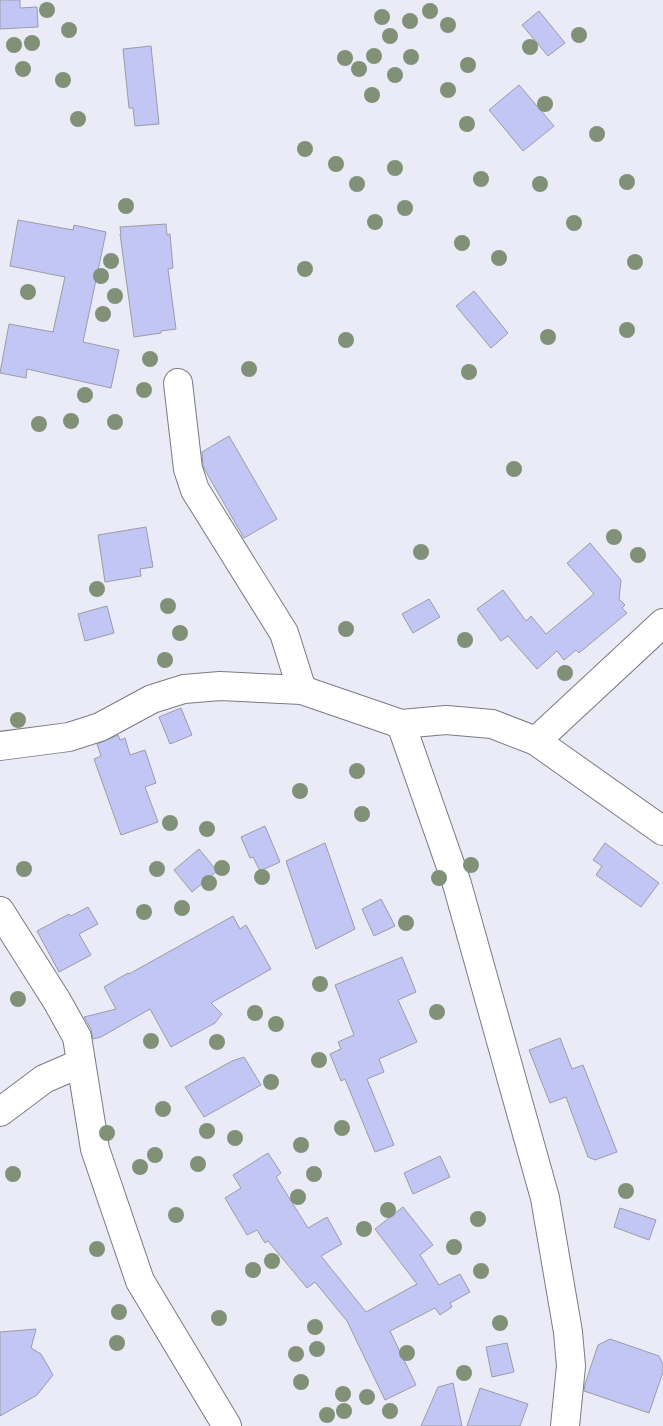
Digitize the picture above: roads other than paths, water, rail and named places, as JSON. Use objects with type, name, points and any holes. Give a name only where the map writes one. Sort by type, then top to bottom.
[{"type":"street","points":[[178,383],[188,469],[195,490],[284,633],[302,690]]},
{"type":"street","points":[[536,741],[663,624]]},
{"type":"street","points":[[0,746],[69,737],[100,727],[152,699],[184,689],[220,686],[302,690],[401,724],[446,720],[492,724],[536,741],[663,831]]},
{"type":"street","points":[[401,724],[457,884],[545,1198],[568,1332],[571,1366],[565,1426]]},
{"type":"street","points":[[0,910],[57,1001],[76,1038],[95,1149],[140,1281],[227,1426]]},
{"type":"street","points":[[0,1112],[44,1079],[81,1064]]}]
